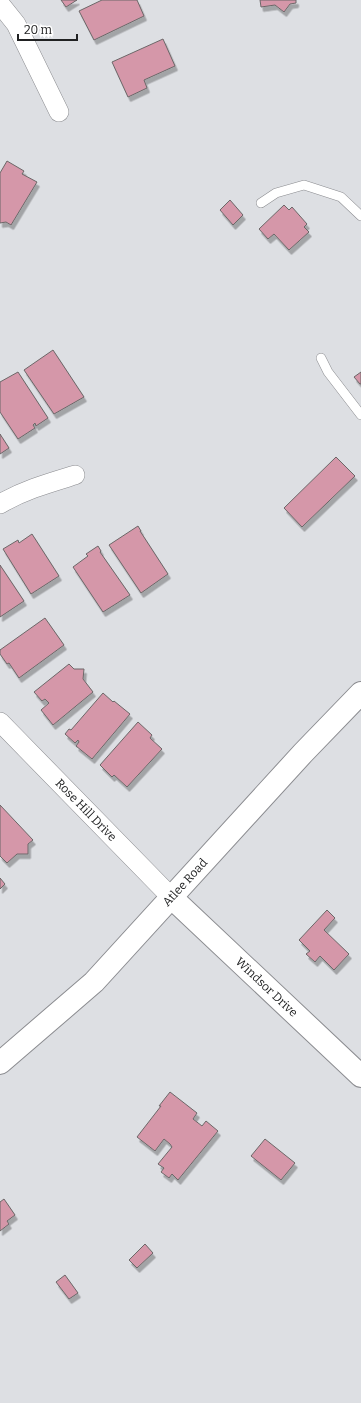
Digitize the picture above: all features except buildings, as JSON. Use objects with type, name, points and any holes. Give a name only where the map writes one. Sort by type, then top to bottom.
[{"type":"main road","name":"Atlee Road","points":[[0,1062],[94,982],[303,753],[361,693]]},
{"type":"main road","name":"Windsor Drive","points":[[172,898],[361,1076]]},
{"type":"street","points":[[0,4],[16,24],[59,112]]},
{"type":"street","points":[[0,504],[30,489],[75,475]]},
{"type":"street","name":"Rose Hill Drive","points":[[4,733],[172,898]]},
{"type":"lane","points":[[261,203],[276,193],[304,185],[341,197],[361,216]]},
{"type":"lane","points":[[321,358],[328,372],[361,415]]}]
